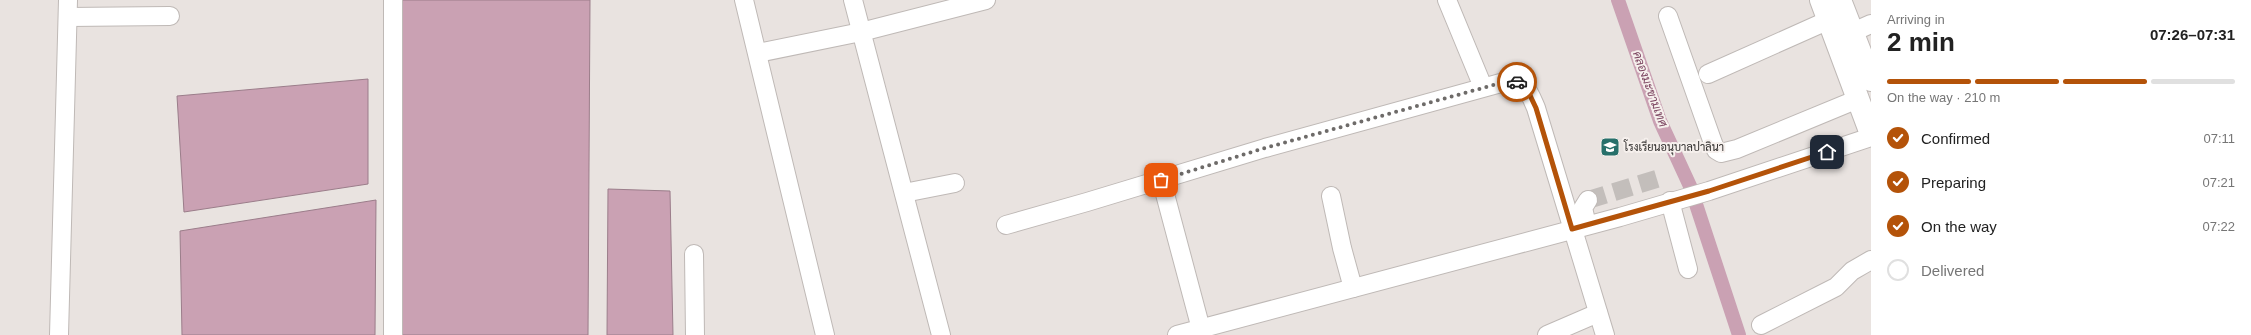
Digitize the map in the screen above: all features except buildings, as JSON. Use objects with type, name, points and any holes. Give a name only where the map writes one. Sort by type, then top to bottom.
[{"type":"main road","points":[[1840,0],[1862,28],[1871,80]]},
{"type":"main road","points":[[1825,10],[1871,135]]},
{"type":"street","points":[[393,0],[393,335]]},
{"type":"street","points":[[744,0],[825,335]]},
{"type":"street","points":[[853,0],[941,335]]},
{"type":"street","points":[[758,53],[861,32],[986,0]]},
{"type":"street","points":[[1447,0],[1483,87]]},
{"type":"street","points":[[59,335],[68,8],[170,16]]},
{"type":"street","points":[[1708,74],[1825,10]]},
{"type":"street","points":[[1668,16],[1716,150],[1720,153],[1737,149],[1858,99]]},
{"type":"street","points":[[1006,225],[1265,148],[1483,87],[1508,81],[1519,82],[1527,89],[1536,108],[1579,227],[1598,314],[1605,335]]},
{"type":"street","points":[[1176,335],[1211,330],[1353,288],[1709,191],[1871,135]]},
{"type":"street","points":[[1161,180],[1211,330]]},
{"type":"street","points":[[904,193],[955,183]]},
{"type":"street","points":[[1331,196],[1342,248],[1353,288]]},
{"type":"street","points":[[1579,227],[1583,208],[1588,200]]},
{"type":"street","points":[[1675,200],[1688,269]]},
{"type":"street","points":[[694,254],[695,335]]},
{"type":"street","points":[[1761,325],[1836,287],[1852,271],[1871,260]]},
{"type":"street","points":[[1547,335],[1598,314]]},
{"type":"shaded area","points":[[398,0],[590,0],[588,335],[398,335]]},
{"type":"shaded area","points":[[368,79],[368,184],[184,212],[177,96]]},
{"type":"shaded area","points":[[608,189],[670,191],[673,335],[607,335]]},
{"type":"shaded area","points":[[376,200],[375,335],[182,335],[180,231]]},
{"type":"waterway","name":"คลองมะขามเทศ","points":[[1618,0],[1660,121],[1690,186],[1739,335]]},
{"type":"tunnel","points":[[1588,200],[1660,178]]},
{"type":"way so far","points":[[1161,180],[1374,117],[1508,81],[1517,82]]},
{"type":"place","name":"โรงเรียนอนุบาลปาลินา","points":[[1610,147]]},
{"type":"route","points":[[1517,82],[1527,89],[1536,108],[1572,229],[1620,217],[1709,191],[1827,152]]}]
